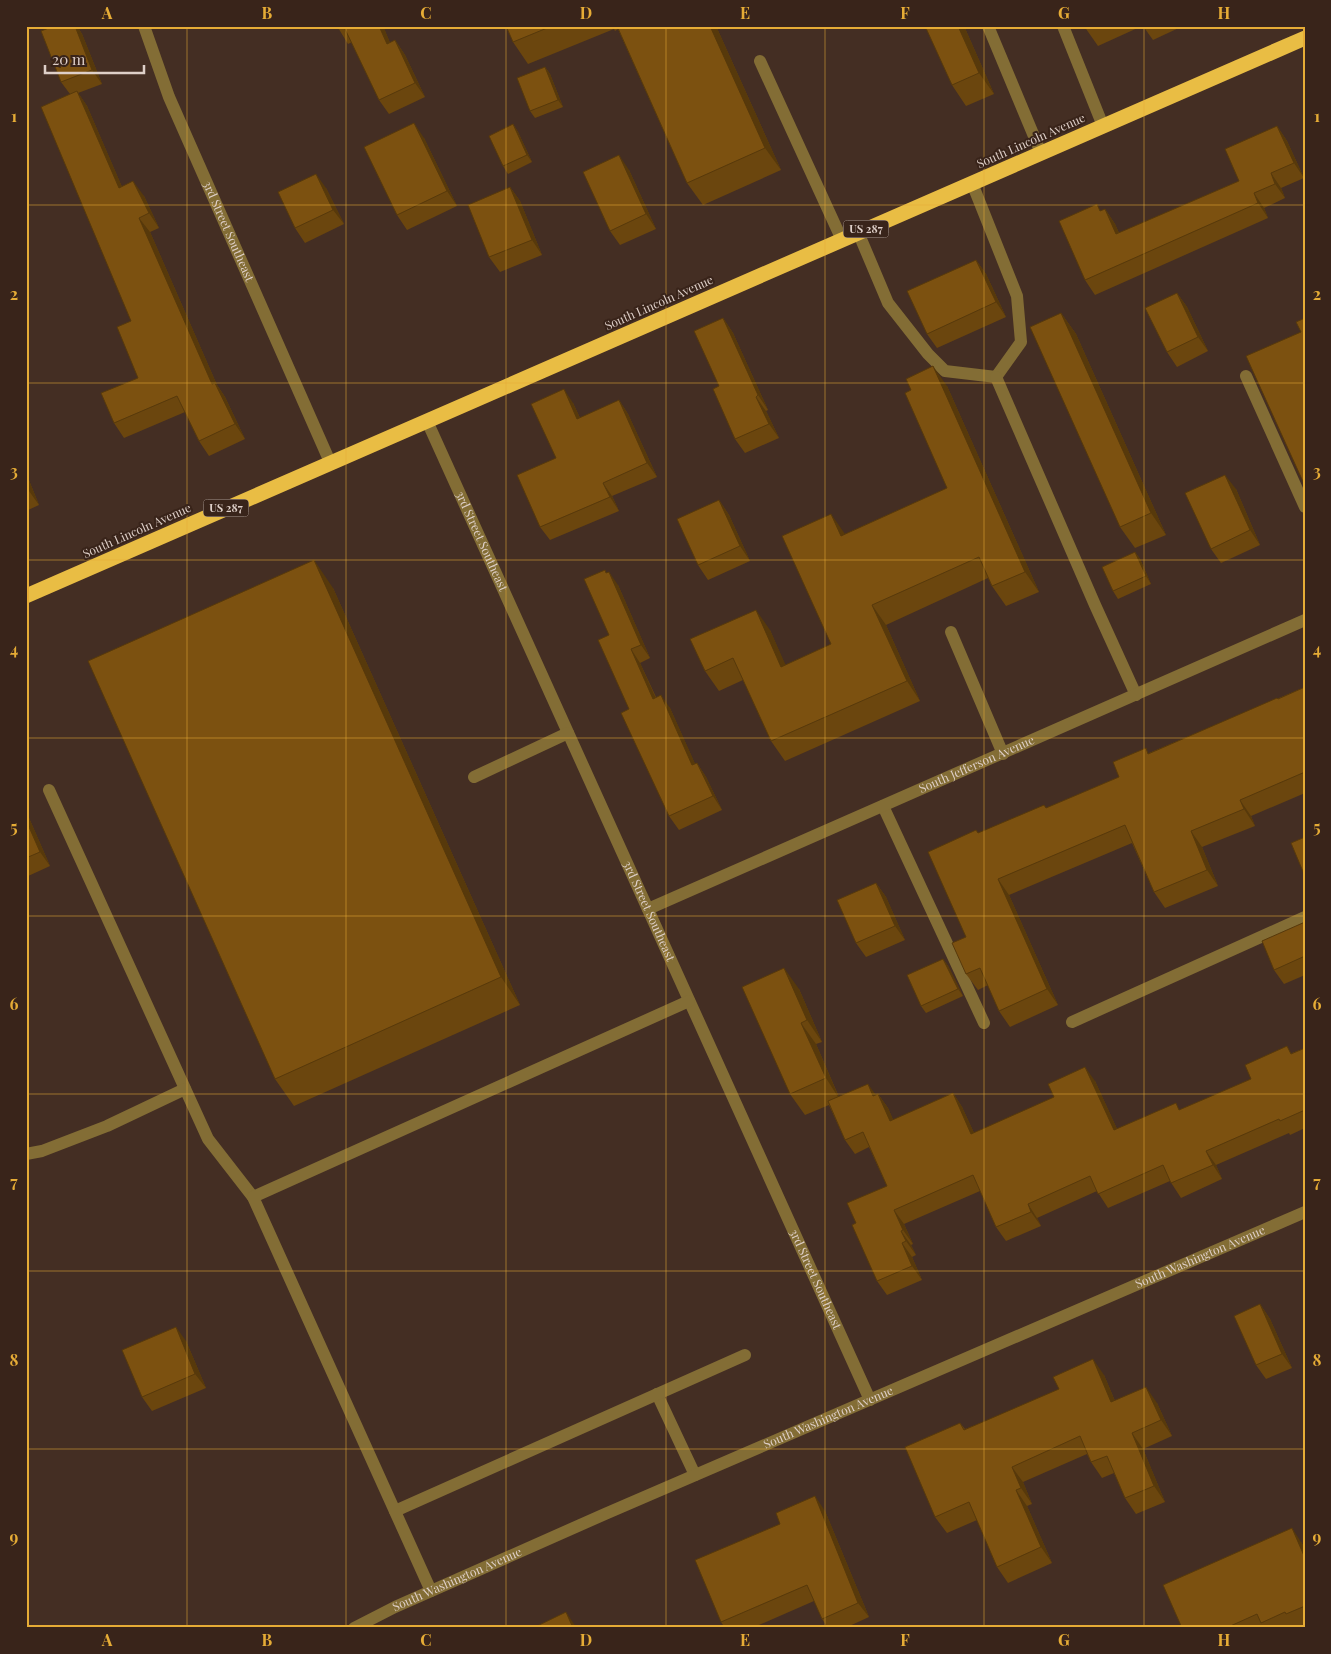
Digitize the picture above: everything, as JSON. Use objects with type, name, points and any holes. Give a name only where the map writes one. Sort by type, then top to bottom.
[{"type":"highway","name":"South Lincoln Avenue","points":[[26,596],[1305,38]]},
{"type":"street","name":"3rd Street Southeast","points":[[144,26],[169,97],[330,462]]},
{"type":"street","points":[[988,26],[1040,153]]},
{"type":"street","points":[[1063,26],[1103,126]]},
{"type":"street","points":[[760,61],[842,240]]},
{"type":"street","points":[[972,183],[1017,296],[1021,342],[996,377]]},
{"type":"street","points":[[858,232],[888,303],[928,354],[945,371],[996,377]]},
{"type":"street","points":[[1246,376],[1305,507]]},
{"type":"street","points":[[996,377],[1136,695]]},
{"type":"street","name":"3rd Street Southeast","points":[[427,421],[870,1400]]},
{"type":"street","name":"South Jefferson Avenue","points":[[648,909],[1305,620]]},
{"type":"street","points":[[951,632],[1003,754]]},
{"type":"street","points":[[474,777],[568,733]]},
{"type":"street","points":[[49,790],[208,1139],[253,1197],[431,1591]]},
{"type":"street","points":[[883,806],[984,1023]]},
{"type":"street","points":[[1072,1022],[1305,918]]},
{"type":"street","points":[[253,1197],[689,1001]]},
{"type":"street","points":[[26,1154],[42,1152],[107,1126],[185,1088]]},
{"type":"street","name":"South Washington Avenue","points":[[354,1628],[431,1591],[695,1475],[1305,1212]]},
{"type":"street","points":[[395,1512],[745,1355]]},
{"type":"street","points":[[657,1394],[695,1475]]},
{"type":"building","points":[[54,26],[75,26],[92,70],[61,82],[41,31]]},
{"type":"building","points":[[337,26],[379,26],[387,44],[395,40],[415,83],[379,100],[344,27],[338,29]]},
{"type":"building","points":[[506,26],[552,26],[513,42]]},
{"type":"building","points":[[617,26],[710,26],[765,148],[687,183]]},
{"type":"building","points":[[925,26],[958,26],[979,73],[952,85]]},
{"type":"building","points":[[545,67],[558,100],[530,111],[517,78]]},
{"type":"building","points":[[77,91],[119,188],[133,181],[149,213],[139,218],[212,384],[215,383],[235,424],[199,441],[177,396],[114,423],[101,393],[138,378],[117,327],[131,321],[41,107]]},
{"type":"building","points":[[414,123],[447,191],[397,215],[364,147]]},
{"type":"building","points":[[513,124],[527,155],[503,166],[489,136]]},
{"type":"building","points":[[1277,126],[1294,163],[1271,173],[1275,184],[1254,193],[1258,203],[1085,280],[1059,221],[1097,204],[1100,211],[1105,209],[1116,234],[1239,181],[1225,149]]},
{"type":"building","points":[[619,155],[646,214],[610,231],[583,172]]},
{"type":"building","points":[[316,174],[333,210],[295,228],[278,192]]},
{"type":"building","points":[[510,187],[532,240],[489,257],[468,205]]},
{"type":"building","points":[[976,260],[996,302],[927,334],[907,291]]},
{"type":"building","points":[[1177,293],[1198,337],[1167,352],[1145,308]]},
{"type":"building","points":[[1061,313],[1151,513],[1120,527],[1030,327]]},
{"type":"building","points":[[723,318],[769,424],[735,439],[713,389],[719,386],[694,331]]},
{"type":"building","points":[[1305,318],[1305,486],[1246,356],[1301,332],[1296,322]]},
{"type":"building","points":[[933,366],[1025,572],[992,586],[979,557],[872,605],[907,681],[771,741],[733,658],[705,671],[690,639],[756,610],[781,667],[831,644],[782,536],[831,514],[841,536],[947,488],[905,393],[911,390],[906,379]]},
{"type":"building","points":[[564,389],[577,419],[619,400],[647,463],[603,483],[610,497],[540,527],[517,475],[556,458],[531,404]]},
{"type":"building","points":[[1225,475],[1250,530],[1211,549],[1185,493]]},
{"type":"building","points":[[719,500],[740,546],[698,565],[677,519]]},
{"type":"building","points":[[1135,552],[1146,576],[1113,591],[1102,567]]},
{"type":"building","points":[[314,560],[501,977],[275,1079],[88,661]]},
{"type":"building","points":[[605,570],[606,573],[609,572],[641,645],[631,649],[653,699],[661,695],[692,765],[697,763],[713,796],[669,816],[621,713],[629,709],[598,640],[609,635],[584,579]]},
{"type":"building","points":[[1305,687],[1305,772],[1240,800],[1244,809],[1191,831],[1207,870],[1154,892],[1125,825],[998,879],[1047,989],[999,1011],[980,968],[966,974],[952,943],[966,937],[928,852],[976,830],[978,833],[1044,805],[1046,808],[1119,777],[1113,762],[1146,748],[1148,754]]},
{"type":"building","points":[[26,820],[40,852],[26,858]]},
{"type":"building","points":[[1305,837],[1305,873],[1304,874],[1291,843]]},
{"type":"building","points":[[876,883],[895,926],[856,943],[837,900]]},
{"type":"building","points":[[1305,922],[1305,956],[1274,970],[1262,941]]},
{"type":"building","points":[[943,959],[958,989],[921,1006],[907,975]]},
{"type":"building","points":[[784,968],[807,1020],[801,1023],[826,1078],[790,1094],[742,987]]},
{"type":"building","points":[[1287,1046],[1291,1054],[1305,1048],[1305,1110],[1280,1121],[1279,1119],[1206,1151],[1213,1165],[1171,1183],[1163,1165],[1098,1194],[1090,1176],[1028,1204],[1031,1212],[996,1227],[973,1175],[894,1210],[906,1241],[902,1243],[912,1266],[877,1281],[852,1225],[856,1223],[847,1203],[887,1186],[863,1132],[845,1140],[828,1101],[868,1084],[873,1096],[878,1094],[890,1121],[953,1093],[971,1134],[1054,1097],[1048,1084],[1085,1067],[1114,1130],[1176,1103],[1179,1110],[1251,1079],[1245,1065]]},
{"type":"building","points":[[1260,1304],[1282,1354],[1256,1365],[1234,1316]]},
{"type":"building","points":[[176,1327],[195,1374],[142,1397],[122,1350]]},
{"type":"building","points":[[1093,1359],[1111,1402],[1146,1387],[1161,1420],[1132,1433],[1154,1486],[1125,1498],[1107,1456],[1091,1462],[1080,1436],[1012,1467],[1021,1488],[1016,1490],[1041,1547],[997,1567],[969,1502],[935,1517],[905,1447],[960,1423],[964,1430],[1059,1389],[1053,1377]]},
{"type":"building","points":[[815,1496],[858,1603],[822,1619],[807,1585],[721,1622],[695,1560],[780,1524],[776,1513]]},
{"type":"building","points":[[1292,1528],[1305,1558],[1305,1606],[1286,1614],[1285,1612],[1261,1623],[1257,1614],[1226,1628],[1182,1628],[1163,1585]]},
{"type":"building","points":[[566,1612],[573,1628],[533,1628]]}]
